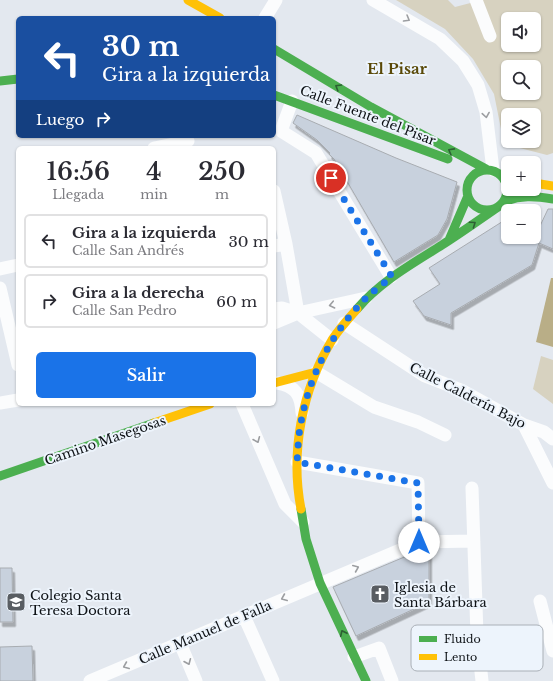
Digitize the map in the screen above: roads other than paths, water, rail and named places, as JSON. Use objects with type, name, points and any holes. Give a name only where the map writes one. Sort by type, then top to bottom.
[{"type":"street","points":[[188,0],[216,16]]},
{"type":"street","points":[[266,16],[276,0]]},
{"type":"street","points":[[373,0],[440,39],[463,60],[478,85],[486,112],[493,172]]},
{"type":"street","points":[[476,0],[490,36]]},
{"type":"street","points":[[276,50],[371,107],[493,172],[505,182],[507,188],[506,197],[500,205],[489,210],[480,210],[472,205],[467,198]]},
{"type":"street","points":[[276,60],[282,57],[291,59]]},
{"type":"street","points":[[0,81],[16,80]]},
{"type":"street","points":[[280,95],[281,131],[316,153],[392,277]]},
{"type":"street","name":"Calle Fuente del Pisar","points":[[280,95],[454,163],[493,172]]},
{"type":"street","points":[[166,146],[189,142]]},
{"type":"street","points":[[448,241],[467,198],[466,179],[473,175],[493,172]]},
{"type":"street","points":[[541,184],[553,186]]},
{"type":"street","points":[[366,681],[320,583],[306,539],[298,495],[297,462],[300,429],[302,416],[316,372],[332,340],[344,323],[366,298],[392,277],[514,197],[536,196],[553,199]]},
{"type":"street","points":[[276,209],[280,245],[298,313]]},
{"type":"street","points":[[0,269],[16,265]]},
{"type":"street","points":[[0,288],[16,356]]},
{"type":"street","points":[[276,322],[298,313],[366,298]]},
{"type":"street","points":[[276,309],[282,308],[298,313],[332,340]]},
{"type":"street","name":"Calle Calderín Bajo","points":[[344,323],[424,376],[461,390],[524,425],[544,432],[553,439]]},
{"type":"street","points":[[276,383],[316,372],[374,407],[418,422],[445,435]]},
{"type":"street","points":[[276,383],[288,385],[295,391],[301,402],[302,416]]},
{"type":"street","points":[[0,403],[16,400]]},
{"type":"street","name":"Camino Masegosas","points":[[0,476],[204,406]]},
{"type":"street","points":[[243,406],[285,504],[303,522]]},
{"type":"street","points":[[524,425],[553,483]]},
{"type":"street","points":[[297,462],[418,483],[419,542],[474,541]]},
{"type":"street","points":[[472,488],[477,625]]},
{"type":"street","name":"Calle Manuel de Falla","points":[[90,681],[419,542]]},
{"type":"street","points":[[540,601],[553,651]]},
{"type":"street","points":[[244,616],[273,681]]},
{"type":"street","points":[[180,643],[196,681]]},
{"type":"street","points":[[354,657],[379,648],[392,681]]},
{"type":"street","points":[[481,671],[482,681]]},
{"type":"place","name":"Iglesia de Santa Bárbara","points":[[380,594]]},
{"type":"place","name":"Colegio Santa Teresa Doctora","points":[[16,602]]},
{"type":"district","name":"El Pisar","points":[[397,69]]}]
